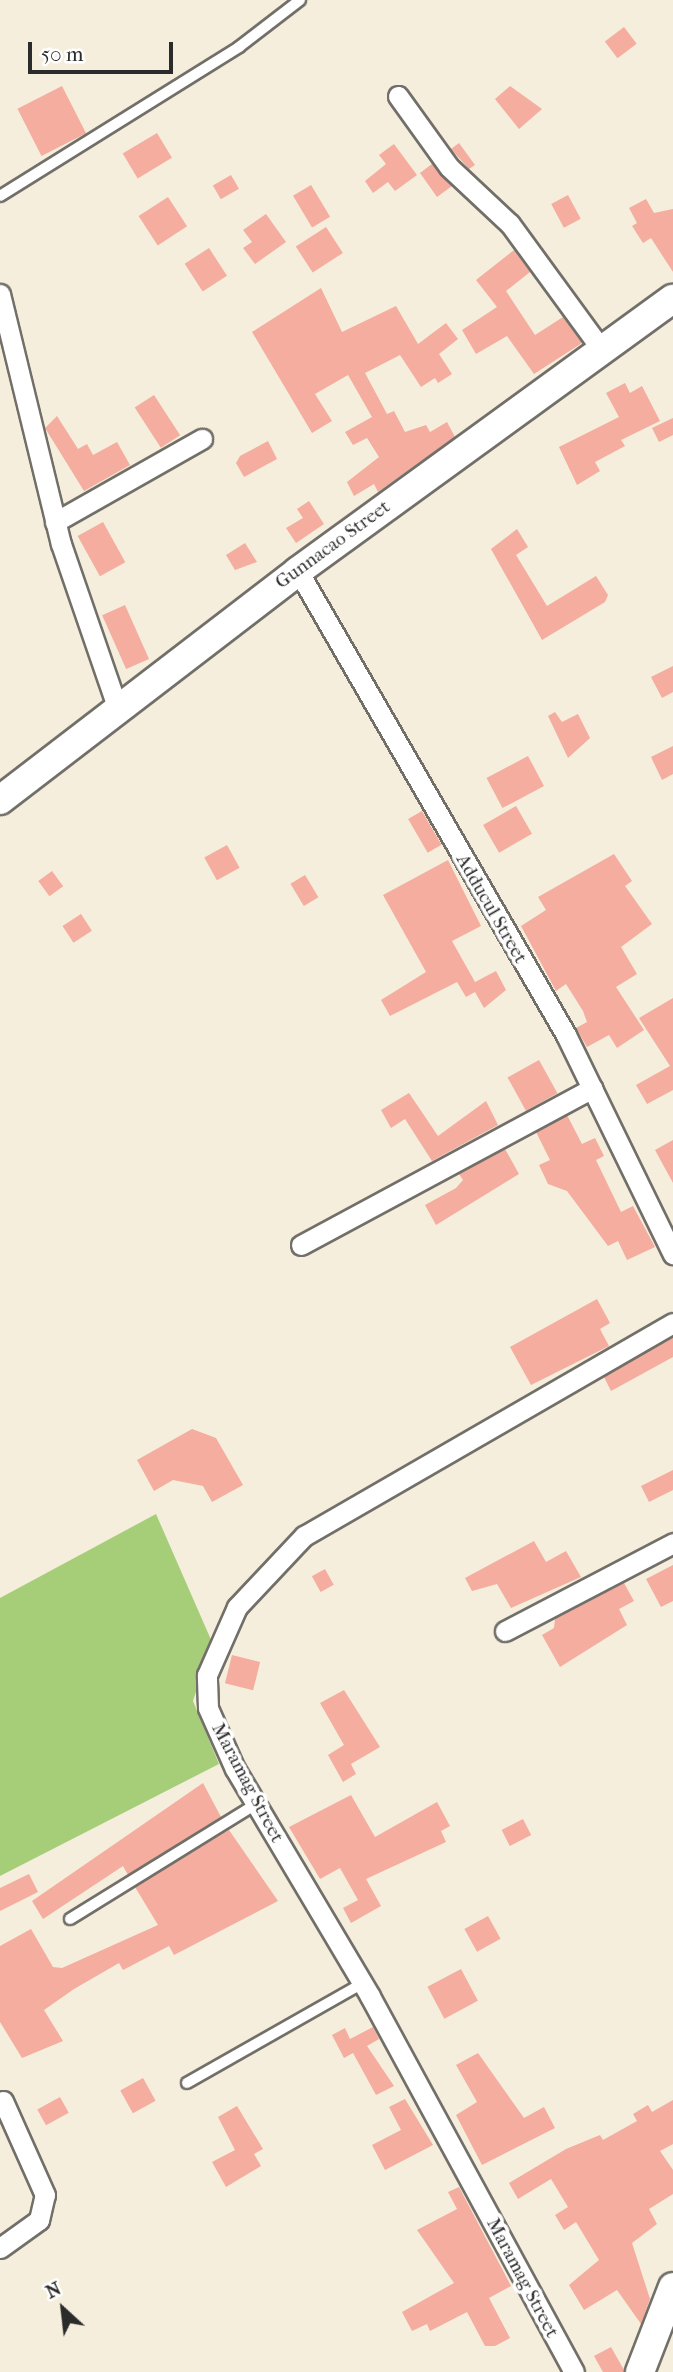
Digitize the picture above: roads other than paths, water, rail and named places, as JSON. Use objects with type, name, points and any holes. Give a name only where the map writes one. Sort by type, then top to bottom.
[{"type":"street","points":[[398,96],[449,167],[510,224],[602,349]]},
{"type":"street","points":[[0,294],[55,522],[117,707]]},
{"type":"street","name":"Gunnacao Street","points":[[0,800],[117,707],[298,571],[673,299]]},
{"type":"street","points":[[55,522],[202,439]]},
{"type":"street","name":"Adducul Street","points":[[298,571],[592,1088],[673,1254]]},
{"type":"street","points":[[301,1245],[592,1088]]},
{"type":"street","name":"Maramag Street","points":[[574,2372],[363,1983],[256,1804],[207,1697],[218,1642],[263,1573],[304,1536],[366,1497],[673,1323]]},
{"type":"street","points":[[505,1631],[673,1543]]},
{"type":"street","points":[[0,2248],[39,2220],[45,2194],[3,2101]]},
{"type":"street","points":[[640,2372],[673,2287]]},
{"type":"lane","points":[[0,196],[239,47],[300,0]]},
{"type":"lane","points":[[70,1919],[256,1804]]},
{"type":"lane","points":[[187,2083],[363,1983]]}]
